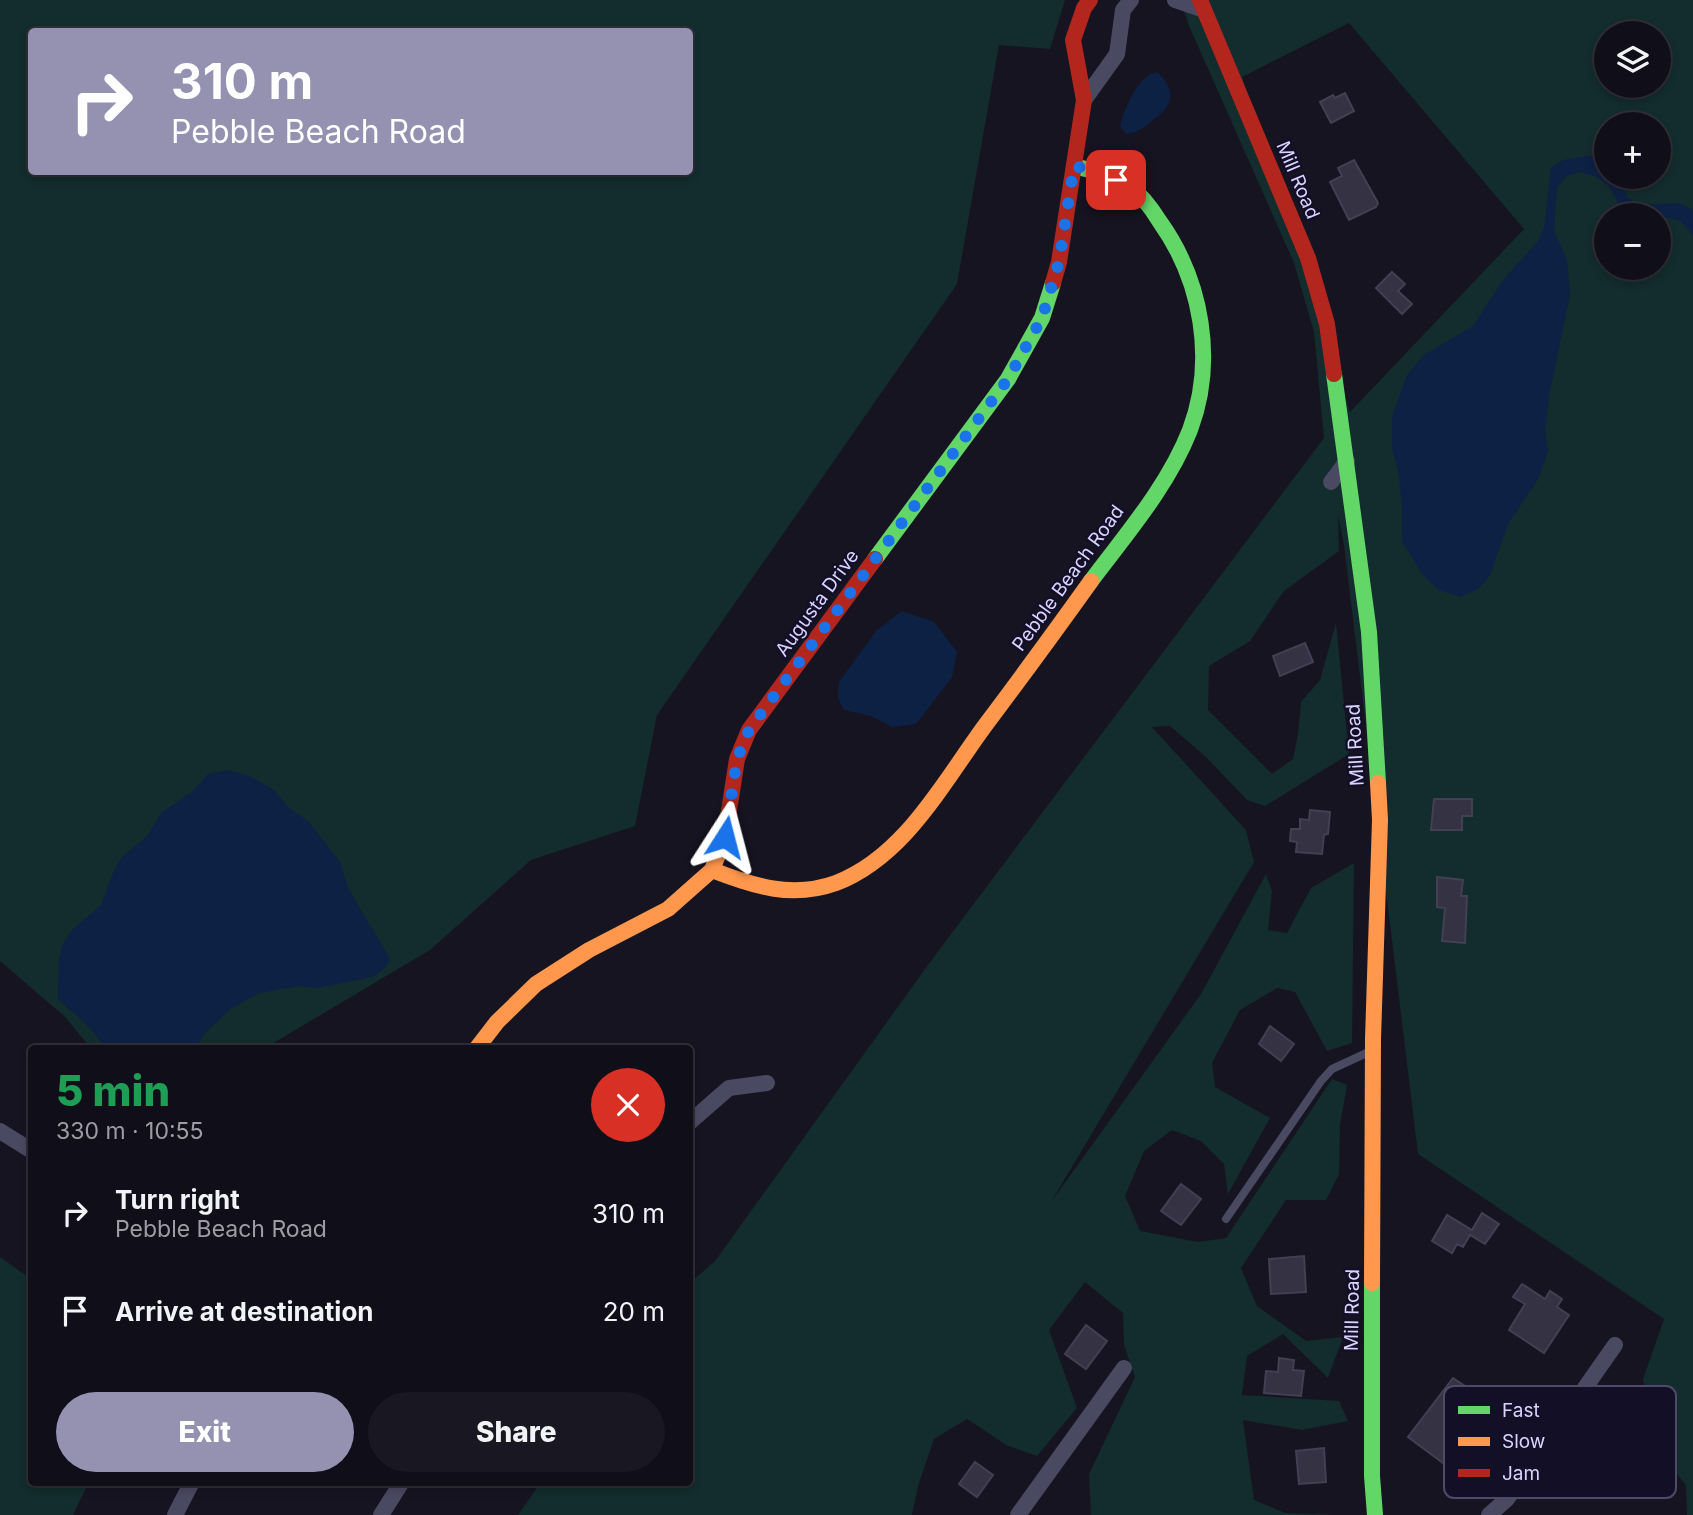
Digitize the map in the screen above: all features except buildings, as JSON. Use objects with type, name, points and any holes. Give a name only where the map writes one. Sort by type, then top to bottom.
[{"type":"street","name":"Augusta Drive","points":[[479,1045],[497,1022],[536,984],[589,950],[667,909],[712,870],[725,837],[737,759],[749,730],[1008,379],[1042,318],[1059,262],[1084,100],[1073,40],[1084,8],[1090,0]]},
{"type":"street","name":"Augusta Drive","points":[[1084,100],[1117,54],[1124,10],[1130,0]]},
{"type":"street","points":[[1175,0],[1202,5]]},
{"type":"street","name":"Mill Road","points":[[1202,5],[1308,258],[1327,324],[1348,461],[1369,632],[1380,820],[1373,1049],[1372,1476],[1375,1515]]},
{"type":"street","name":"Pebble Beach Road","points":[[712,870],[772,890],[814,890],[852,878],[890,849],[912,826],[1173,467],[1189,435],[1201,386],[1202,328],[1189,272],[1158,219],[1132,188],[1100,172],[1074,166]]},
{"type":"street","points":[[1331,482],[1348,461]]},
{"type":"street","points":[[693,1119],[729,1088],[767,1083]]},
{"type":"street","points":[[0,1131],[28,1148]]},
{"type":"street","points":[[1586,1386],[1615,1345]]},
{"type":"street","points":[[1018,1515],[1124,1368]]},
{"type":"street","points":[[175,1515],[190,1486]]},
{"type":"street","points":[[381,1515],[399,1486]]},
{"type":"street","points":[[1489,1515],[1508,1498]]},
{"type":"lane","points":[[1226,1219],[1332,1069],[1373,1049]]},
{"type":"green space","points":[[0,0],[1065,0],[1050,49],[999,45],[957,284],[657,715],[635,826],[531,860],[430,950],[270,1045],[88,1045],[64,1016],[0,961]]},
{"type":"green space","points":[[1180,0],[1693,0],[1693,1515],[1687,1515],[1686,1486],[1676,1472],[1676,1386],[1644,1386],[1643,1379],[1664,1319],[1418,1154],[1344,545],[1338,515],[1339,551],[1284,591],[1250,641],[1209,666],[1208,710],[1272,774],[1293,759],[1301,702],[1320,680],[1336,623],[1349,754],[1265,806],[1247,800],[1207,758],[1170,726],[1152,727],[1246,830],[1254,862],[1051,1202],[1201,994],[1266,874],[1272,891],[1268,930],[1287,933],[1311,888],[1354,863],[1352,1043],[1327,1051],[1295,992],[1277,988],[1240,1010],[1212,1063],[1215,1087],[1270,1118],[1228,1194],[1224,1164],[1201,1141],[1172,1130],[1144,1151],[1125,1196],[1140,1231],[1198,1242],[1226,1238],[1332,1079],[1347,1085],[1340,1125],[1339,1174],[1326,1200],[1286,1200],[1241,1268],[1257,1306],[1306,1341],[1343,1337],[1328,1378],[1283,1334],[1247,1356],[1242,1395],[1339,1401],[1348,1421],[1302,1430],[1243,1420],[1254,1500],[1285,1513],[1335,1515],[1091,1515],[1089,1474],[1135,1377],[1124,1345],[1123,1313],[1085,1282],[1049,1330],[1077,1408],[1037,1456],[1006,1445],[967,1419],[934,1439],[918,1486],[912,1515],[518,1515],[538,1486],[693,1486],[693,1280],[715,1261],[933,958],[1324,438],[1314,332],[1294,263]],"holes":[[[1349,23],[1524,229],[1350,412],[1242,77]]]},
{"type":"green space","points":[[0,1257],[28,1277],[28,1486],[87,1486],[73,1515],[0,1515]]},
{"type":"water","points":[[1157,72],[1168,86],[1168,105],[1151,122],[1126,134],[1120,126],[1129,102],[1143,80]]},
{"type":"water","points":[[1594,157],[1594,176],[1579,172],[1567,176],[1557,187],[1554,231],[1567,260],[1570,295],[1549,396],[1545,431],[1548,451],[1538,479],[1508,524],[1490,575],[1478,589],[1460,597],[1439,590],[1421,573],[1402,541],[1402,508],[1399,475],[1392,448],[1392,417],[1407,375],[1424,355],[1473,326],[1503,280],[1538,241],[1544,228],[1551,168],[1563,160]]},
{"type":"water","points":[[1610,189],[1624,189],[1628,198],[1640,203],[1618,203]]},
{"type":"water","points":[[1671,203],[1682,204],[1693,211],[1693,236],[1683,224],[1671,218]]},
{"type":"water","points":[[902,611],[934,622],[957,652],[952,677],[916,724],[892,727],[871,716],[844,710],[838,698],[839,682],[877,630]]},
{"type":"water","points":[[227,770],[249,776],[274,790],[288,807],[308,821],[340,862],[348,888],[390,959],[385,968],[372,977],[317,988],[299,986],[259,993],[229,1010],[205,1033],[197,1045],[104,1045],[58,999],[62,946],[71,931],[101,905],[115,868],[123,856],[147,836],[161,813],[193,791],[208,774]]},
{"type":"traffic: fast","points":[[1074,166],[1123,182],[1154,212],[1186,270],[1195,296],[1203,349],[1198,404],[1181,451],[1146,508],[1091,581]]},
{"type":"traffic: fast","points":[[875,559],[1008,379],[1042,318],[1053,283]]},
{"type":"traffic: fast","points":[[1334,374],[1369,632],[1378,783]]},
{"type":"traffic: fast","points":[[1372,1283],[1372,1476],[1375,1515]]},
{"type":"traffic: slow","points":[[712,870],[758,885],[804,890],[836,883],[882,856],[902,837],[937,794],[1091,581]]},
{"type":"traffic: slow","points":[[1372,1283],[1373,1039],[1380,820],[1378,783]]},
{"type":"traffic: slow","points":[[479,1045],[497,1022],[536,984],[589,950],[668,909],[712,870],[725,837],[729,811]]},
{"type":"traffic: jam","points":[[1053,283],[1059,262],[1084,100],[1073,40],[1084,8],[1090,0]]},
{"type":"traffic: jam","points":[[1200,0],[1308,258],[1327,324],[1334,374]]},
{"type":"traffic: jam","points":[[729,811],[737,759],[749,730],[875,559]]},
{"type":"route","points":[[725,837],[737,759],[749,730],[1008,379],[1042,318],[1059,262],[1074,166],[1100,172],[1116,180]]}]
